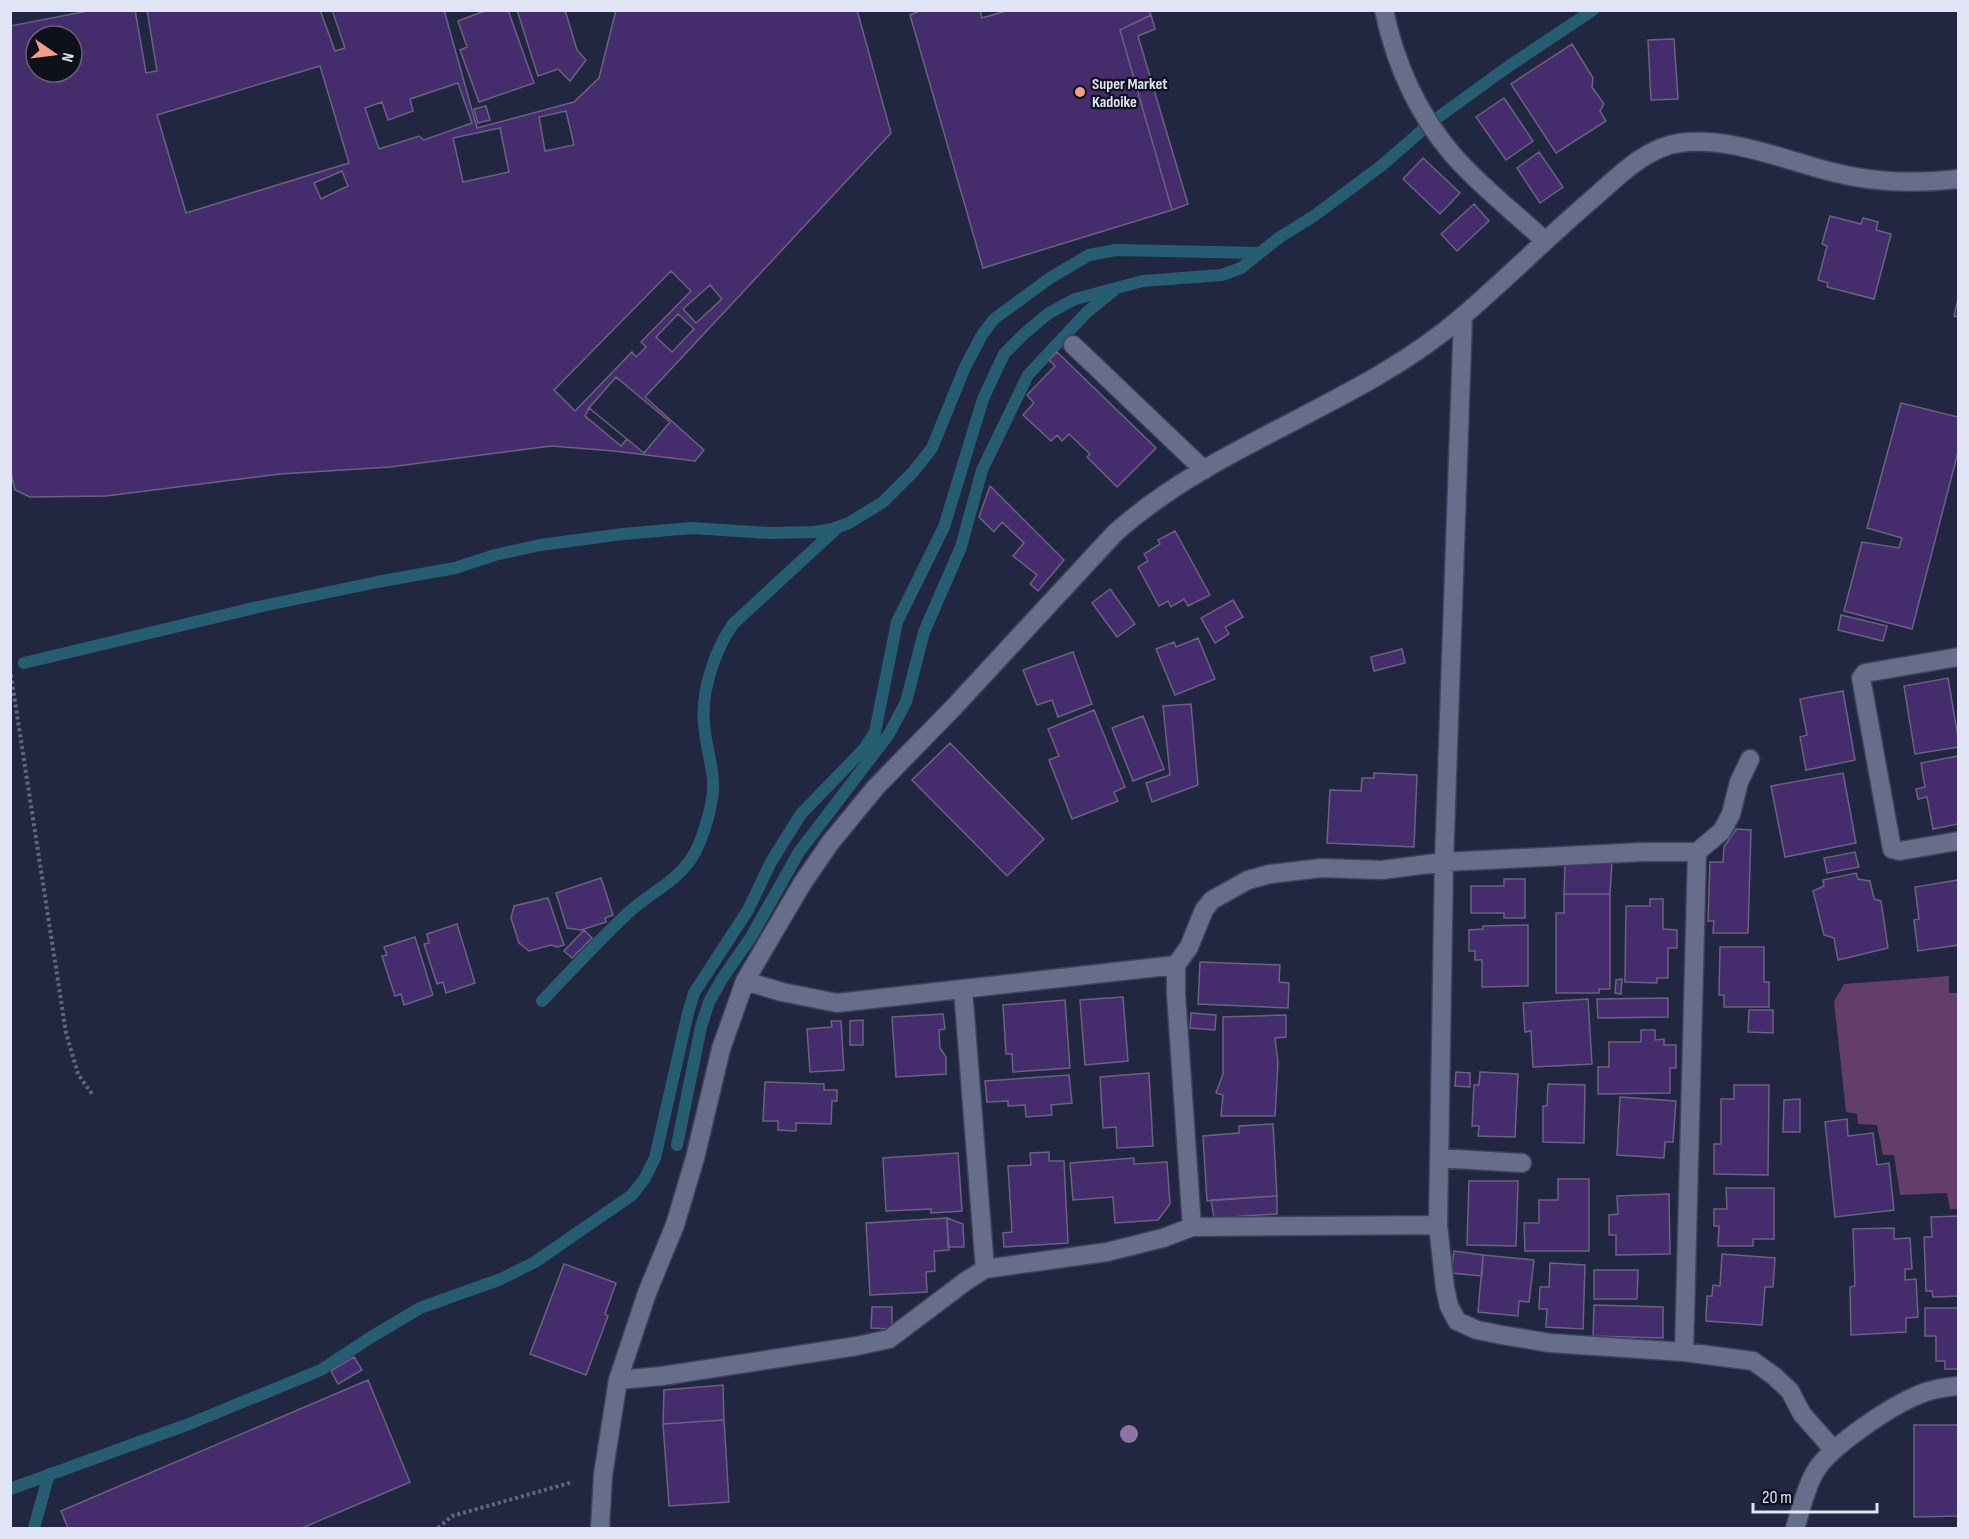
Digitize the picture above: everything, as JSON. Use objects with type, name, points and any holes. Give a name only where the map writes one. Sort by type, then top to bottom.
[{"type":"street","points":[[1384,10],[1388,30],[1417,103],[1453,155],[1544,240]]},
{"type":"street","points":[[600,1528],[603,1475],[618,1380],[647,1293],[675,1225],[695,1158],[720,1049],[745,981],[802,884],[830,843],[876,787],[1002,656],[1115,533],[1136,514],[1252,441],[1387,371],[1419,351],[1463,316],[1544,240],[1648,154],[1677,143],[1698,142],[1737,147],[1835,173],[1890,182],[1959,179]]},
{"type":"street","points":[[1463,316],[1444,862],[1438,1225],[1444,1288],[1449,1306],[1457,1321],[1477,1330],[1550,1343],[1684,1352],[1753,1361],[1790,1391],[1802,1414],[1833,1449]]},
{"type":"street","points":[[1073,345],[1204,470]]},
{"type":"street","points":[[1959,657],[1865,673],[1861,678],[1892,849],[1900,851],[1959,841]]},
{"type":"street","points":[[1192,1227],[1176,965],[1189,947],[1204,910],[1212,900],[1248,880],[1293,870],[1321,868],[1382,870],[1444,862],[1643,852],[1696,852],[1716,837],[1726,823],[1731,814],[1739,782],[1750,759]]},
{"type":"street","points":[[1684,1352],[1696,852]]},
{"type":"street","points":[[745,981],[782,992],[837,1003],[1176,965]]},
{"type":"street","points":[[963,989],[985,1269]]},
{"type":"street","points":[[1439,1158],[1522,1162]]},
{"type":"street","points":[[618,1380],[662,1376],[889,1339],[985,1269],[1107,1252],[1163,1238],[1192,1227],[1438,1225]]},
{"type":"street","points":[[1795,1528],[1815,1471],[1833,1449],[1891,1409],[1918,1395],[1942,1387],[1959,1386]]},
{"type":"path","points":[[10,669],[66,1033],[78,1074],[92,1094]]},
{"type":"path","points":[[438,1528],[452,1516],[553,1486],[603,1475]]},
{"type":"shaded area","points":[[1949,976],[1949,993],[1958,993],[1958,1209],[1950,1209],[1947,1193],[1900,1195],[1894,1155],[1883,1155],[1877,1125],[1858,1124],[1857,1114],[1846,1112],[1834,1001],[1844,984]]},
{"type":"building","points":[[93,10],[444,10],[477,128],[574,102],[599,78],[616,10],[857,10],[891,133],[645,397],[704,450],[695,461],[551,446],[390,467],[280,474],[106,496],[30,497],[15,490],[10,469],[10,26]]},
{"type":"building","points":[[135,10],[147,10],[157,71],[146,73]]},
{"type":"building","points":[[320,10],[332,10],[345,48],[335,51]]},
{"type":"building","points":[[487,10],[508,10],[534,83],[479,102],[460,50],[467,47],[458,21]]},
{"type":"building","points":[[517,10],[565,10],[577,50],[586,60],[570,81],[558,69],[538,76]]},
{"type":"building","points":[[922,10],[980,10],[982,18],[1009,10],[1149,10],[1151,15],[1120,30],[1172,210],[983,268],[910,15]]},
{"type":"building","points":[[1151,15],[1155,29],[1138,36],[1188,204],[1172,210],[1120,30]]},
{"type":"building","points":[[1674,39],[1678,99],[1651,100],[1648,40]]},
{"type":"building","points":[[1572,44],[1593,78],[1592,87],[1604,104],[1600,111],[1606,121],[1556,153],[1511,84]]},
{"type":"building","points":[[320,66],[349,163],[186,213],[157,115]]},
{"type":"building","points":[[458,83],[472,123],[424,140],[419,136],[379,149],[365,108],[382,102],[388,120],[413,111],[410,99]]},
{"type":"building","points":[[1504,98],[1533,141],[1506,160],[1476,117]]},
{"type":"building","points":[[486,106],[490,120],[478,123],[474,109]]},
{"type":"building","points":[[566,111],[574,145],[545,151],[539,117]]},
{"type":"building","points":[[500,128],[509,172],[463,182],[453,138]]},
{"type":"building","points":[[1539,152],[1563,187],[1540,203],[1517,168]]},
{"type":"building","points":[[1423,158],[1460,193],[1440,214],[1403,179]]},
{"type":"building","points":[[342,171],[348,186],[321,199],[314,183]]},
{"type":"building","points":[[1474,204],[1489,221],[1457,251],[1441,234]]},
{"type":"building","points":[[1830,216],[1861,224],[1863,218],[1878,222],[1876,230],[1891,234],[1874,299],[1827,287],[1828,283],[1818,280],[1827,246],[1822,244]]},
{"type":"building","points":[[671,271],[691,291],[641,342],[646,347],[636,357],[632,352],[575,411],[554,390]]},
{"type":"building","points":[[710,285],[722,299],[696,323],[683,309]]},
{"type":"building","points":[[1958,299],[1958,317],[1954,316]]},
{"type":"building","points":[[678,314],[694,329],[672,352],[656,337]]},
{"type":"building","points":[[1057,352],[1156,448],[1117,487],[1087,457],[1090,454],[1069,434],[1062,441],[1057,435],[1051,441],[1023,415],[1034,403],[1027,395],[1055,366],[1049,360]]},
{"type":"building","points":[[616,377],[670,422],[644,453],[589,408]]},
{"type":"building","points":[[1901,403],[1958,417],[1958,452],[1912,629],[1844,611],[1862,542],[1899,548],[1902,538],[1867,528]]},
{"type":"building","points":[[589,408],[627,439],[621,446],[585,416]]},
{"type":"building","points":[[990,486],[1064,560],[1038,591],[1030,584],[1037,575],[1013,556],[1024,543],[1002,522],[994,532],[979,517]]},
{"type":"building","points":[[1175,531],[1210,595],[1188,606],[1184,599],[1171,607],[1168,601],[1159,606],[1138,567],[1148,561],[1144,554],[1160,544],[1158,540]]},
{"type":"building","points":[[1110,589],[1135,624],[1117,637],[1092,603]]},
{"type":"building","points":[[1233,600],[1243,617],[1225,627],[1229,634],[1215,643],[1201,618]]},
{"type":"building","points":[[1841,615],[1887,626],[1883,641],[1838,630]]},
{"type":"building","points":[[1198,638],[1215,679],[1175,695],[1156,649],[1174,642],[1176,647]]},
{"type":"building","points":[[1402,649],[1405,663],[1374,671],[1371,657]]},
{"type":"building","points":[[1073,652],[1092,704],[1058,717],[1052,700],[1037,705],[1023,670]]},
{"type":"building","points":[[1948,678],[1958,747],[1915,754],[1904,686]]},
{"type":"building","points":[[1843,691],[1855,760],[1806,770],[1800,737],[1807,735],[1800,699]]},
{"type":"building","points":[[1191,704],[1198,785],[1152,802],[1146,783],[1170,775],[1163,706]]},
{"type":"building","points":[[1094,710],[1125,787],[1114,792],[1118,801],[1072,819],[1049,760],[1059,756],[1048,729]]},
{"type":"building","points":[[1143,716],[1164,769],[1133,781],[1112,728]]},
{"type":"building","points":[[950,743],[1044,839],[1007,876],[912,780]]},
{"type":"building","points":[[1958,756],[1958,824],[1933,829],[1927,797],[1918,799],[1916,789],[1925,787],[1921,763]]},
{"type":"building","points":[[1374,773],[1417,775],[1414,847],[1327,843],[1330,790],[1361,791],[1362,778],[1374,778]]},
{"type":"building","points":[[1843,773],[1856,843],[1785,857],[1771,786]]},
{"type":"building","points":[[1736,829],[1751,830],[1748,933],[1713,933],[1714,921],[1708,921],[1710,862],[1723,862],[1724,847]]},
{"type":"building","points":[[1855,852],[1859,867],[1827,873],[1824,858]]},
{"type":"building","points":[[1612,862],[1610,894],[1564,894],[1565,864]]},
{"type":"building","points":[[1856,873],[1858,879],[1870,881],[1874,899],[1881,901],[1888,948],[1838,960],[1834,938],[1824,935],[1813,891],[1824,886],[1823,880]]},
{"type":"building","points":[[601,878],[613,915],[605,918],[606,922],[581,930],[567,928],[556,893]]},
{"type":"building","points":[[1504,879],[1525,879],[1525,918],[1504,918],[1504,913],[1471,913],[1471,886],[1504,886]]},
{"type":"building","points":[[1958,880],[1958,945],[1918,951],[1914,920],[1919,919],[1915,887]]},
{"type":"building","points":[[1564,894],[1610,894],[1610,989],[1599,989],[1599,993],[1556,993],[1556,913],[1564,913]]},
{"type":"building","points":[[548,898],[564,945],[557,947],[551,945],[529,951],[519,943],[511,918],[514,906]]},
{"type":"building","points":[[1650,899],[1663,899],[1663,929],[1677,930],[1677,948],[1668,948],[1668,978],[1657,978],[1657,983],[1625,982],[1626,906],[1650,906]]},
{"type":"building","points":[[457,924],[475,983],[446,993],[443,982],[437,984],[424,944],[429,943],[427,934]]},
{"type":"building","points":[[1528,925],[1528,986],[1482,987],[1482,960],[1475,960],[1475,951],[1469,951],[1469,930],[1483,929],[1483,926]]},
{"type":"building","points":[[584,930],[592,938],[572,958],[564,951]]},
{"type":"building","points":[[415,937],[433,995],[404,1005],[401,994],[395,996],[382,956],[387,955],[384,947]]},
{"type":"building","points":[[1720,947],[1764,947],[1764,982],[1769,982],[1769,1007],[1724,1007],[1724,995],[1719,995]]},
{"type":"building","points":[[1200,962],[1280,965],[1279,982],[1289,983],[1288,1008],[1198,1004]]},
{"type":"building","points":[[1622,979],[1621,994],[1615,993],[1616,980]]},
{"type":"building","points":[[1123,997],[1128,1061],[1085,1065],[1080,1000]]},
{"type":"building","points":[[1668,998],[1668,1017],[1598,1018],[1597,999]]},
{"type":"building","points":[[1588,999],[1592,1064],[1533,1067],[1531,1031],[1525,1032],[1523,1003]]},
{"type":"building","points":[[1065,1000],[1070,1068],[1013,1072],[1012,1054],[1006,1054],[1003,1005]]},
{"type":"building","points":[[1749,1010],[1773,1010],[1773,1033],[1748,1032]]},
{"type":"building","points":[[1191,1013],[1216,1015],[1215,1030],[1190,1028]]},
{"type":"building","points":[[943,1014],[945,1029],[939,1030],[940,1048],[946,1057],[946,1074],[896,1077],[892,1017]]},
{"type":"building","points":[[1286,1015],[1286,1037],[1275,1038],[1278,1063],[1275,1116],[1221,1116],[1223,1095],[1216,1093],[1223,1074],[1223,1017]]},
{"type":"building","points":[[863,1020],[863,1045],[850,1045],[850,1021]]},
{"type":"building","points":[[831,1021],[841,1021],[844,1070],[810,1072],[807,1029],[832,1027]]},
{"type":"building","points":[[1641,1030],[1655,1030],[1655,1040],[1664,1039],[1664,1045],[1676,1045],[1676,1068],[1670,1068],[1670,1093],[1598,1094],[1598,1067],[1609,1067],[1609,1042],[1641,1042]]},
{"type":"building","points":[[1456,1072],[1470,1073],[1470,1087],[1455,1086]]},
{"type":"building","points":[[1480,1072],[1518,1074],[1515,1137],[1478,1136],[1479,1126],[1472,1126],[1474,1085],[1479,1085]]},
{"type":"building","points":[[1149,1073],[1153,1146],[1117,1148],[1116,1127],[1103,1128],[1100,1077]]},
{"type":"building","points":[[1069,1075],[1072,1103],[1051,1105],[1052,1115],[1026,1117],[1025,1105],[1008,1106],[1008,1101],[987,1102],[985,1081]]},
{"type":"building","points":[[765,1082],[824,1084],[824,1090],[837,1090],[837,1101],[832,1101],[831,1124],[796,1123],[796,1131],[778,1130],[778,1121],[763,1121]]},
{"type":"building","points":[[1548,1084],[1585,1085],[1584,1143],[1543,1142],[1543,1106],[1547,1106]]},
{"type":"building","points":[[1734,1085],[1769,1085],[1768,1175],[1714,1174],[1714,1144],[1721,1144],[1721,1099],[1734,1099]]},
{"type":"building","points":[[1620,1097],[1676,1101],[1673,1142],[1665,1142],[1664,1158],[1617,1155]]},
{"type":"building","points":[[1800,1099],[1800,1132],[1783,1132],[1784,1100]]},
{"type":"building","points":[[1847,1119],[1848,1136],[1873,1133],[1877,1165],[1889,1163],[1894,1210],[1835,1217],[1825,1122]]},
{"type":"building","points":[[1273,1124],[1277,1196],[1207,1201],[1203,1136],[1239,1133],[1239,1126]]},
{"type":"building","points":[[1049,1152],[1049,1161],[1064,1161],[1068,1243],[1004,1247],[1003,1233],[1012,1232],[1008,1166],[1031,1165],[1030,1153]]},
{"type":"building","points":[[958,1153],[962,1211],[931,1213],[931,1209],[886,1211],[883,1158]]},
{"type":"building","points":[[1134,1158],[1134,1164],[1167,1162],[1170,1204],[1158,1220],[1115,1223],[1113,1197],[1073,1200],[1070,1163]]},
{"type":"building","points":[[1558,1179],[1589,1179],[1589,1251],[1525,1251],[1524,1223],[1539,1223],[1539,1200],[1558,1200]]},
{"type":"building","points":[[1469,1181],[1518,1181],[1516,1246],[1467,1245]]},
{"type":"building","points":[[1726,1188],[1774,1188],[1774,1239],[1753,1239],[1753,1246],[1718,1246],[1719,1226],[1714,1226],[1714,1209],[1727,1209]]},
{"type":"building","points":[[1669,1194],[1670,1254],[1616,1255],[1616,1235],[1609,1235],[1609,1215],[1618,1214],[1617,1196]]},
{"type":"building","points":[[1277,1196],[1277,1214],[1214,1218],[1211,1200]]},
{"type":"building","points":[[1958,1216],[1958,1296],[1933,1297],[1932,1291],[1926,1291],[1924,1237],[1932,1237],[1931,1217]]},
{"type":"building","points":[[947,1218],[949,1250],[934,1251],[935,1271],[926,1272],[927,1292],[870,1295],[866,1223]]},
{"type":"building","points":[[947,1218],[963,1224],[964,1247],[948,1247]]},
{"type":"building","points":[[1894,1228],[1894,1239],[1910,1238],[1912,1269],[1905,1269],[1905,1280],[1916,1279],[1918,1317],[1906,1318],[1906,1332],[1851,1335],[1850,1287],[1855,1286],[1853,1229]]},
{"type":"building","points":[[1454,1251],[1483,1255],[1482,1276],[1451,1273]]},
{"type":"building","points":[[1722,1254],[1775,1258],[1773,1287],[1765,1287],[1762,1325],[1706,1321],[1707,1296],[1712,1296],[1713,1285],[1720,1286]]},
{"type":"building","points":[[1483,1255],[1534,1260],[1529,1302],[1519,1301],[1518,1316],[1478,1312]]},
{"type":"building","points":[[1550,1263],[1585,1265],[1583,1329],[1546,1327],[1547,1309],[1539,1309],[1540,1287],[1549,1287]]},
{"type":"building","points":[[564,1264],[616,1283],[605,1314],[608,1316],[586,1375],[530,1354]]},
{"type":"building","points":[[1594,1270],[1638,1270],[1637,1299],[1594,1299]]},
{"type":"building","points":[[1594,1305],[1663,1307],[1663,1338],[1593,1336]]},
{"type":"building","points":[[872,1307],[892,1307],[892,1329],[871,1328]]},
{"type":"building","points":[[1925,1308],[1958,1308],[1958,1369],[1945,1369],[1945,1361],[1936,1361],[1936,1336],[1925,1336]]},
{"type":"building","points":[[354,1357],[362,1370],[338,1384],[331,1371]]},
{"type":"building","points":[[368,1380],[410,1482],[302,1528],[68,1528],[61,1511]]},
{"type":"building","points":[[723,1385],[724,1420],[663,1424],[664,1390]]},
{"type":"building","points":[[724,1420],[729,1502],[669,1506],[663,1424]]},
{"type":"building","points":[[1914,1425],[1958,1425],[1958,1516],[1914,1517]]},
{"type":"waterway","points":[[10,1489],[189,1424],[321,1370],[420,1308],[501,1279],[535,1262],[632,1195],[645,1178],[655,1158],[694,993],[748,910],[771,862],[801,814],[864,749],[875,732],[897,622],[944,527],[983,399],[1004,354],[1049,313],[1075,299],[1143,281],[1222,275],[1241,268],[1280,237],[1314,216],[1381,166],[1433,121],[1509,66],[1593,10]]},
{"type":"waterway","points":[[24,663],[258,607],[455,568],[495,555],[540,545],[692,528],[769,533],[814,532],[832,529],[849,523],[883,502],[913,472],[932,448],[965,367],[982,335],[994,319],[1050,278],[1089,255],[1116,250],[1259,253]]},
{"type":"waterway","points":[[677,1145],[701,1027],[709,1002],[751,937],[799,852],[889,734],[906,702],[924,632],[961,547],[982,470],[1028,375],[1087,312],[1113,291]]},
{"type":"waterway","points":[[542,1001],[617,924],[677,875],[693,856],[704,829],[712,797],[712,775],[704,711],[707,684],[720,646],[733,624],[836,529]]},
{"type":"waterway","points":[[34,1528],[49,1474]]},
{"type":"place","name":"Super Market Kadoike","points":[[1080,92]]}]
